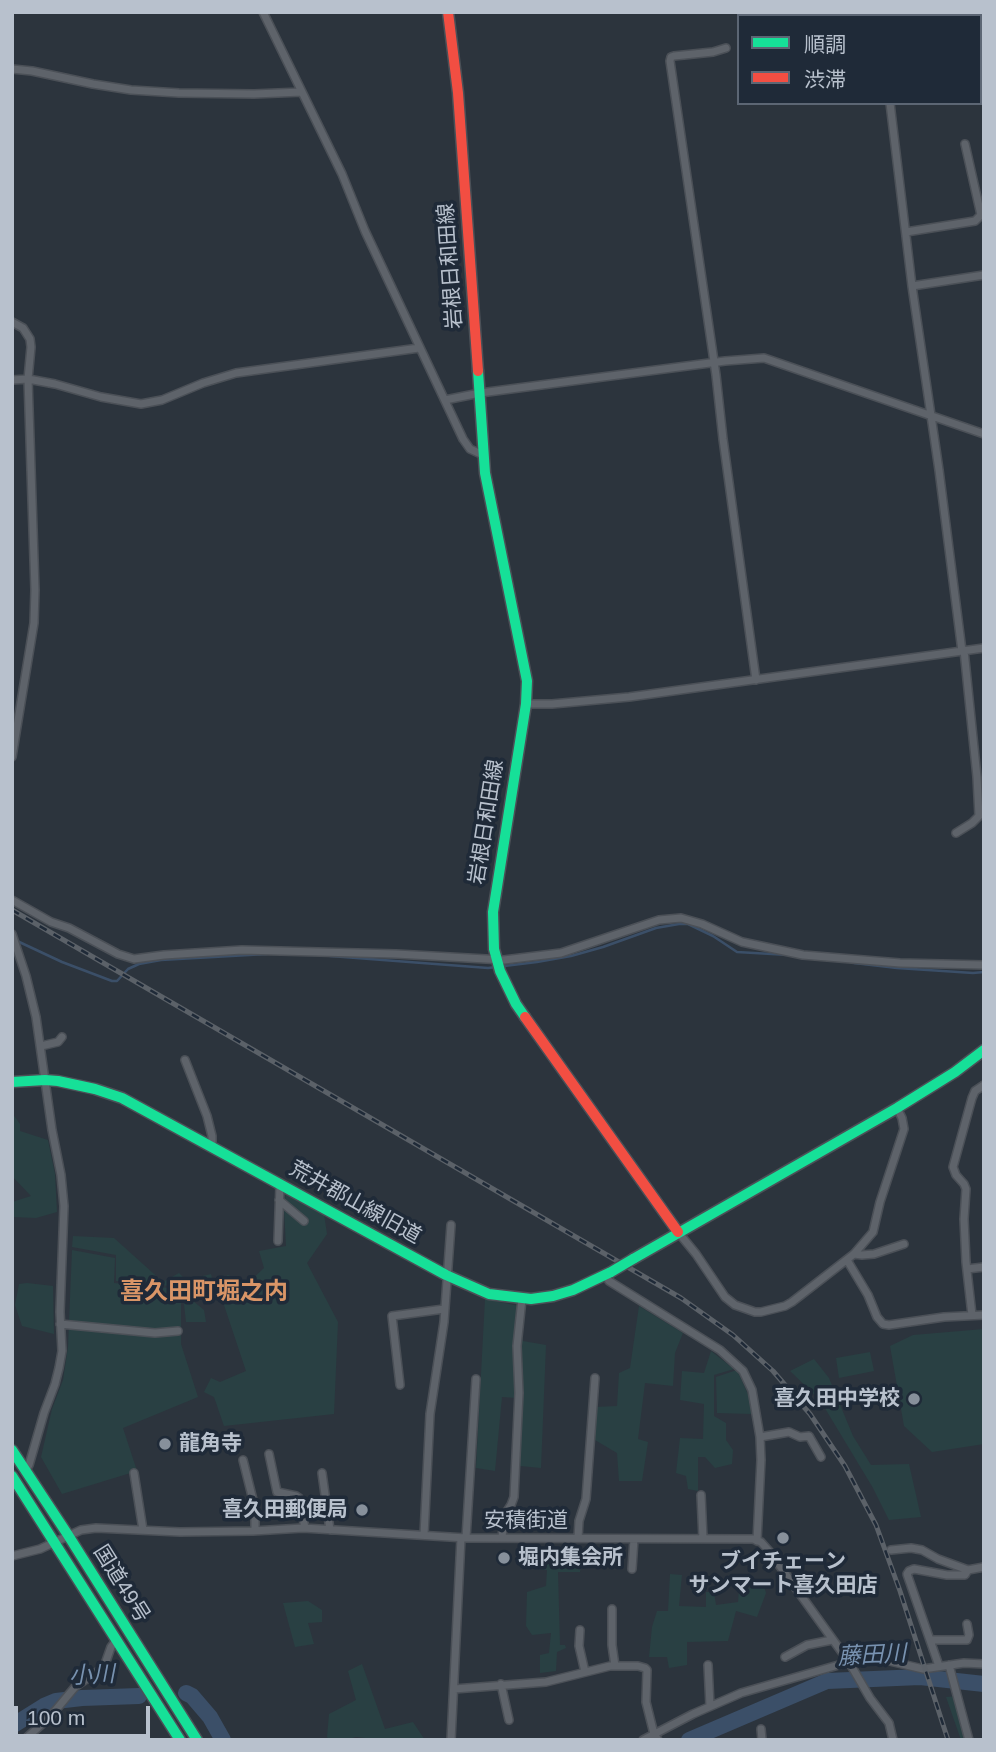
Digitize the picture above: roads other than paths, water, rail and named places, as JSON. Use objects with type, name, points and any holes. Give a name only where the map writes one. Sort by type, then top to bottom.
[{"type":"main road","name":"岩根日和田線","points":[[448,12],[458,93],[485,473],[527,681],[526,704],[493,912],[492,933],[497,960],[516,1004],[678,1232]]},
{"type":"main road","points":[[678,1232],[897,1108],[955,1072],[984,1049]]},
{"type":"main road","name":"荒井郡山線旧道","points":[[12,1082],[45,1080],[78,1085],[122,1098],[446,1275],[489,1294],[531,1299],[573,1290],[634,1259],[678,1232]]},
{"type":"main road","name":"国道49号","points":[[12,1450],[197,1740]]},
{"type":"main road","name":"国道49号","points":[[12,1476],[180,1740]]},
{"type":"street","points":[[263,12],[342,174],[365,231],[444,400],[467,446],[483,455]]},
{"type":"street","points":[[726,47],[713,52],[674,56],[670,61],[714,362],[756,680]]},
{"type":"street","points":[[12,69],[131,90],[254,94],[302,92]]},
{"type":"street","points":[[890,105],[912,286],[963,651],[977,777],[979,816],[956,833]]},
{"type":"street","points":[[906,232],[975,222],[981,215],[965,144]]},
{"type":"street","points":[[912,286],[984,275]]},
{"type":"street","points":[[12,322],[23,328],[30,339],[31,347],[28,379],[35,607],[12,757]]},
{"type":"street","points":[[12,380],[28,379],[55,384],[101,397],[141,404],[162,400],[236,373],[419,348]]},
{"type":"street","points":[[444,400],[480,393],[756,358],[769,359],[984,434]]},
{"type":"street","points":[[526,704],[629,696],[984,648]]},
{"type":"street","points":[[12,900],[51,922],[134,959],[242,950],[392,953],[497,960],[534,958],[561,953],[659,920],[681,918],[702,924],[742,942],[803,955],[900,963],[984,965]]},
{"type":"street","points":[[12,934],[33,1002],[63,1192],[60,1324],[62,1351],[55,1384],[26,1470]]},
{"type":"street","points":[[41,1046],[58,1042],[62,1037]]},
{"type":"street","points":[[185,1060],[203,1105],[212,1136],[212,1147]]},
{"type":"street","points":[[972,1315],[964,1219],[966,1189],[954,1173],[953,1167],[972,1098],[975,1091],[984,1085]]},
{"type":"street","points":[[678,1232],[725,1297],[740,1307],[755,1312],[785,1306],[855,1254],[873,1232],[904,1129],[897,1108]]},
{"type":"street","points":[[278,1241],[281,1185]]},
{"type":"street","points":[[279,1200],[304,1222]]},
{"type":"street","points":[[424,1535],[430,1413],[444,1309],[451,1225]]},
{"type":"street","points":[[855,1254],[874,1254],[904,1244]]},
{"type":"street","points":[[847,1260],[883,1324],[984,1315]]},
{"type":"street","points":[[967,1269],[984,1267]]},
{"type":"street","points":[[608,1273],[609,1281],[702,1338],[733,1360],[743,1371],[752,1390],[760,1437],[757,1541],[769,1550],[849,1662],[870,1698],[889,1723],[893,1740]]},
{"type":"street","points":[[502,1538],[504,1516],[514,1497],[519,1393],[517,1354],[522,1298]]},
{"type":"street","points":[[400,1385],[392,1316],[444,1309]]},
{"type":"street","points":[[60,1324],[155,1333],[178,1331]]},
{"type":"street","points":[[579,1538],[579,1521],[586,1499],[595,1378]]},
{"type":"street","points":[[451,1740],[476,1379]]},
{"type":"street","points":[[760,1437],[789,1432],[800,1437],[809,1436],[821,1457]]},
{"type":"street","points":[[269,1454],[277,1492],[299,1498],[305,1528]]},
{"type":"street","points":[[243,1460],[255,1508],[255,1531]]},
{"type":"street","points":[[322,1473],[330,1530]]},
{"type":"street","points":[[134,1474],[143,1530]]},
{"type":"street","points":[[701,1495],[703,1539]]},
{"type":"street","name":"安積街道","points":[[12,1556],[56,1543],[81,1530],[96,1528],[180,1532],[305,1528],[463,1538],[747,1538],[757,1541]]},
{"type":"street","points":[[632,1569],[634,1539]]},
{"type":"street","points":[[891,1550],[922,1550],[968,1570],[984,1567]]},
{"type":"street","points":[[939,1666],[907,1574],[914,1569],[947,1575],[965,1575],[968,1570]]},
{"type":"street","points":[[612,1609],[615,1666]]},
{"type":"street","points":[[930,1640],[967,1640],[967,1624]]},
{"type":"street","points":[[580,1630],[579,1646],[585,1672]]},
{"type":"street","points":[[24,1740],[50,1717],[75,1687],[104,1667],[117,1639]]},
{"type":"street","points":[[785,1657],[807,1645],[832,1640]]},
{"type":"street","points":[[643,1740],[656,1737],[710,1706],[741,1693],[849,1662],[877,1658],[923,1670],[964,1663],[984,1664]]},
{"type":"street","points":[[708,1665],[710,1706]]},
{"type":"street","points":[[949,1665],[969,1740]]},
{"type":"street","points":[[454,1689],[546,1682],[615,1666],[638,1666],[647,1671],[645,1695],[656,1737]]},
{"type":"street","points":[[500,1684],[509,1720]]},
{"type":"street","points":[[761,1729],[762,1740]]},
{"type":"waterway","points":[[330,956],[488,968],[571,956],[656,928],[679,924],[688,924],[713,936],[737,952],[789,955]]},
{"type":"waterway","points":[[15,940],[112,981],[117,981],[128,969],[139,964],[161,960],[267,954]]},
{"type":"waterway","points":[[854,963],[984,972]]},
{"type":"waterway","name":"藤田川","points":[[689,1740],[827,1681],[920,1677],[984,1684]]},
{"type":"waterway","name":"小川","points":[[186,1693],[192,1696],[210,1717],[223,1740]]},
{"type":"waterway","name":"小川","points":[[12,1726],[56,1701],[139,1696]]},
{"type":"railway","points":[[12,910],[681,1298],[733,1335],[773,1371],[810,1414],[845,1466],[876,1525],[948,1740]]},
{"type":"place","name":"喜久田中学校","points":[[914,1399]]},
{"type":"place","name":"龍角寺","points":[[165,1444]]},
{"type":"place","name":"喜久田郵便局","points":[[362,1510]]},
{"type":"place","name":"ブイチェーン サンマート喜久田店","points":[[783,1538]]},
{"type":"place","name":"堀内集会所","points":[[504,1558]]},
{"type":"district","name":"喜久田町堀之内","points":[[204,1292]]}]
